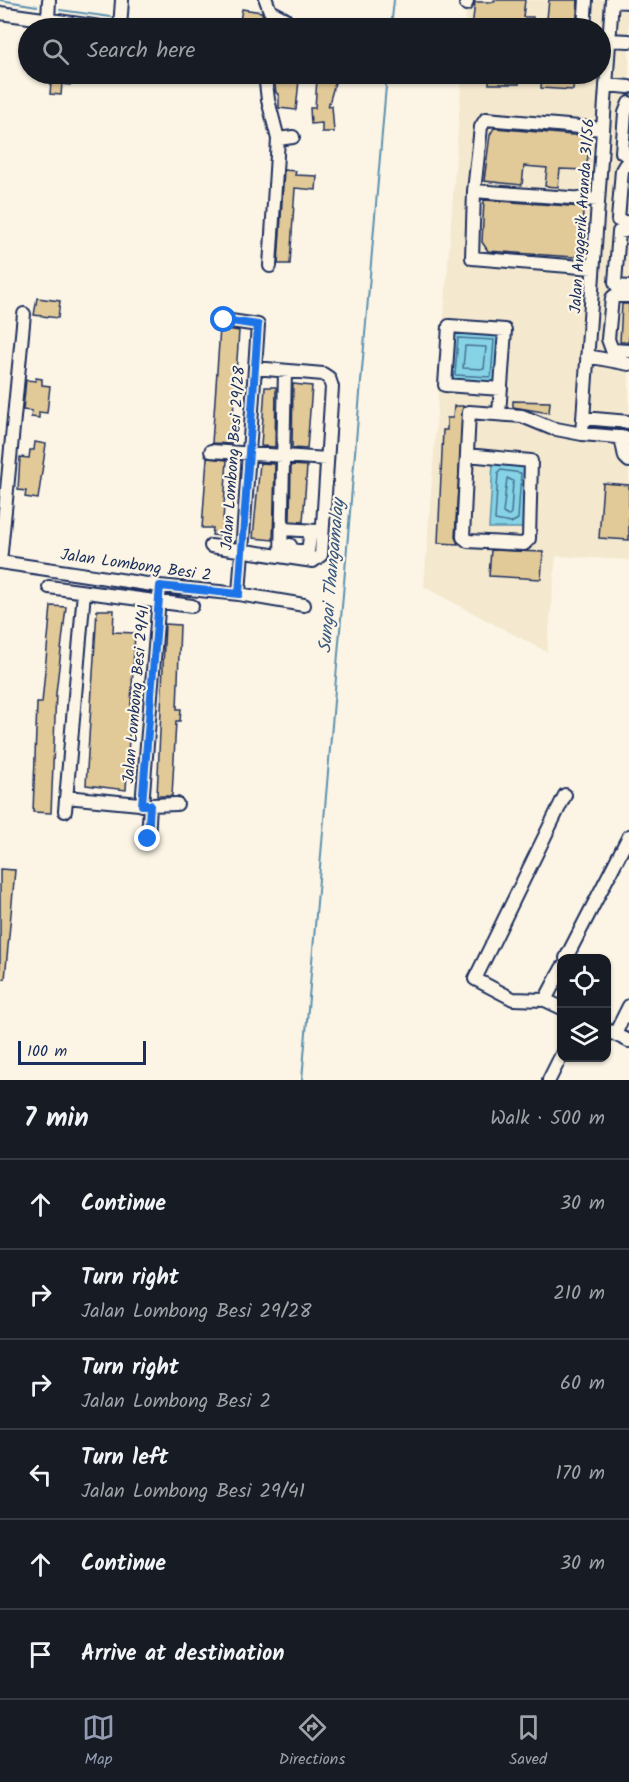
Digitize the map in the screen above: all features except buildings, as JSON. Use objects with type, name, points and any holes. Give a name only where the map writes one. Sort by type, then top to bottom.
[{"type":"street","points":[[48,18],[49,0]]},
{"type":"street","points":[[121,18],[122,0]]},
{"type":"street","points":[[266,0],[270,11],[283,18]]},
{"type":"street","points":[[585,18],[586,0]]},
{"type":"street","points":[[612,0],[629,2]]},
{"type":"street","name":"Jalan Anggerik Aranda 31/56","points":[[611,18],[612,0]]},
{"type":"street","points":[[0,13],[34,18]]},
{"type":"street","points":[[611,40],[629,41]]},
{"type":"street","points":[[266,84],[278,140],[270,266]]},
{"type":"street","points":[[606,85],[629,87]]},
{"type":"street","name":"Jalan Anggerik Aranda 31/56","points":[[582,434],[606,85]]},
{"type":"street","points":[[604,110],[627,108],[622,152],[629,157]]},
{"type":"street","points":[[593,268],[472,258],[474,191],[481,127],[486,119],[603,129]]},
{"type":"street","points":[[278,140],[293,137]]},
{"type":"street","points":[[629,165],[625,165],[622,170],[618,209],[618,220],[629,223]]},
{"type":"street","points":[[474,191],[598,204],[618,209]]},
{"type":"street","points":[[629,230],[619,232],[616,240],[615,285],[629,287]]},
{"type":"street","points":[[596,238],[616,240]]},
{"type":"street","points":[[629,296],[612,298],[608,339],[612,350],[629,351]]},
{"type":"street","points":[[0,562],[24,314]]},
{"type":"street","name":"Jalan Lombong Besi 29/28","points":[[224,320],[258,325],[239,594]]},
{"type":"street","points":[[500,414],[505,330],[449,326],[445,386],[501,389]]},
{"type":"street","points":[[588,339],[608,339]]},
{"type":"street","points":[[587,356],[629,364]]},
{"type":"street","points":[[211,546],[314,561],[318,559],[317,531],[327,459],[332,387],[329,378],[323,374],[255,368]]},
{"type":"street","points":[[285,371],[284,456],[290,548],[293,551],[308,551],[317,531]]},
{"type":"street","points":[[467,455],[531,461],[527,543],[465,540],[467,455],[469,412],[522,416],[551,428],[582,434],[625,437],[625,457],[629,461]]},
{"type":"street","points":[[583,418],[629,422]]},
{"type":"street","points":[[211,451],[327,459]]},
{"type":"street","points":[[287,529],[317,531]]},
{"type":"street","points":[[281,556],[287,529]]},
{"type":"street","name":"Jalan Lombong Besi 2","points":[[0,562],[304,605]]},
{"type":"street","name":"Jalan Lombong Besi 29/41","points":[[148,839],[146,805],[160,586]]},
{"type":"street","points":[[50,587],[192,606]]},
{"type":"street","points":[[65,811],[84,592]]},
{"type":"street","points":[[557,1006],[545,1000],[513,999],[475,979],[565,795]]},
{"type":"street","points":[[66,797],[146,805],[177,804]]},
{"type":"street","points":[[568,954],[629,836]]},
{"type":"street","points":[[545,1000],[557,976]]},
{"type":"street","points":[[629,1006],[611,1032],[629,1041]]},
{"type":"street","points":[[549,1080],[557,1062]]},
{"type":"shaded area","points":[[467,0],[629,0],[629,560],[556,556],[547,652],[424,587],[461,84],[611,84],[611,18],[466,18]]},
{"type":"water","points":[[452,331],[501,334],[498,384],[448,381]]},
{"type":"water","points":[[493,464],[527,466],[523,528],[489,528]]},
{"type":"waterway","points":[[0,0],[37,6]]},
{"type":"waterway","name":"Sungai Thangamalay","points":[[392,18],[394,0]]},
{"type":"waterway","points":[[60,10],[111,17]]},
{"type":"waterway","name":"Sungai Thangamalay","points":[[302,1080],[386,84]]},
{"type":"route","points":[[148,839],[150,805],[142,805],[160,586],[239,594],[258,325],[224,320]]}]
